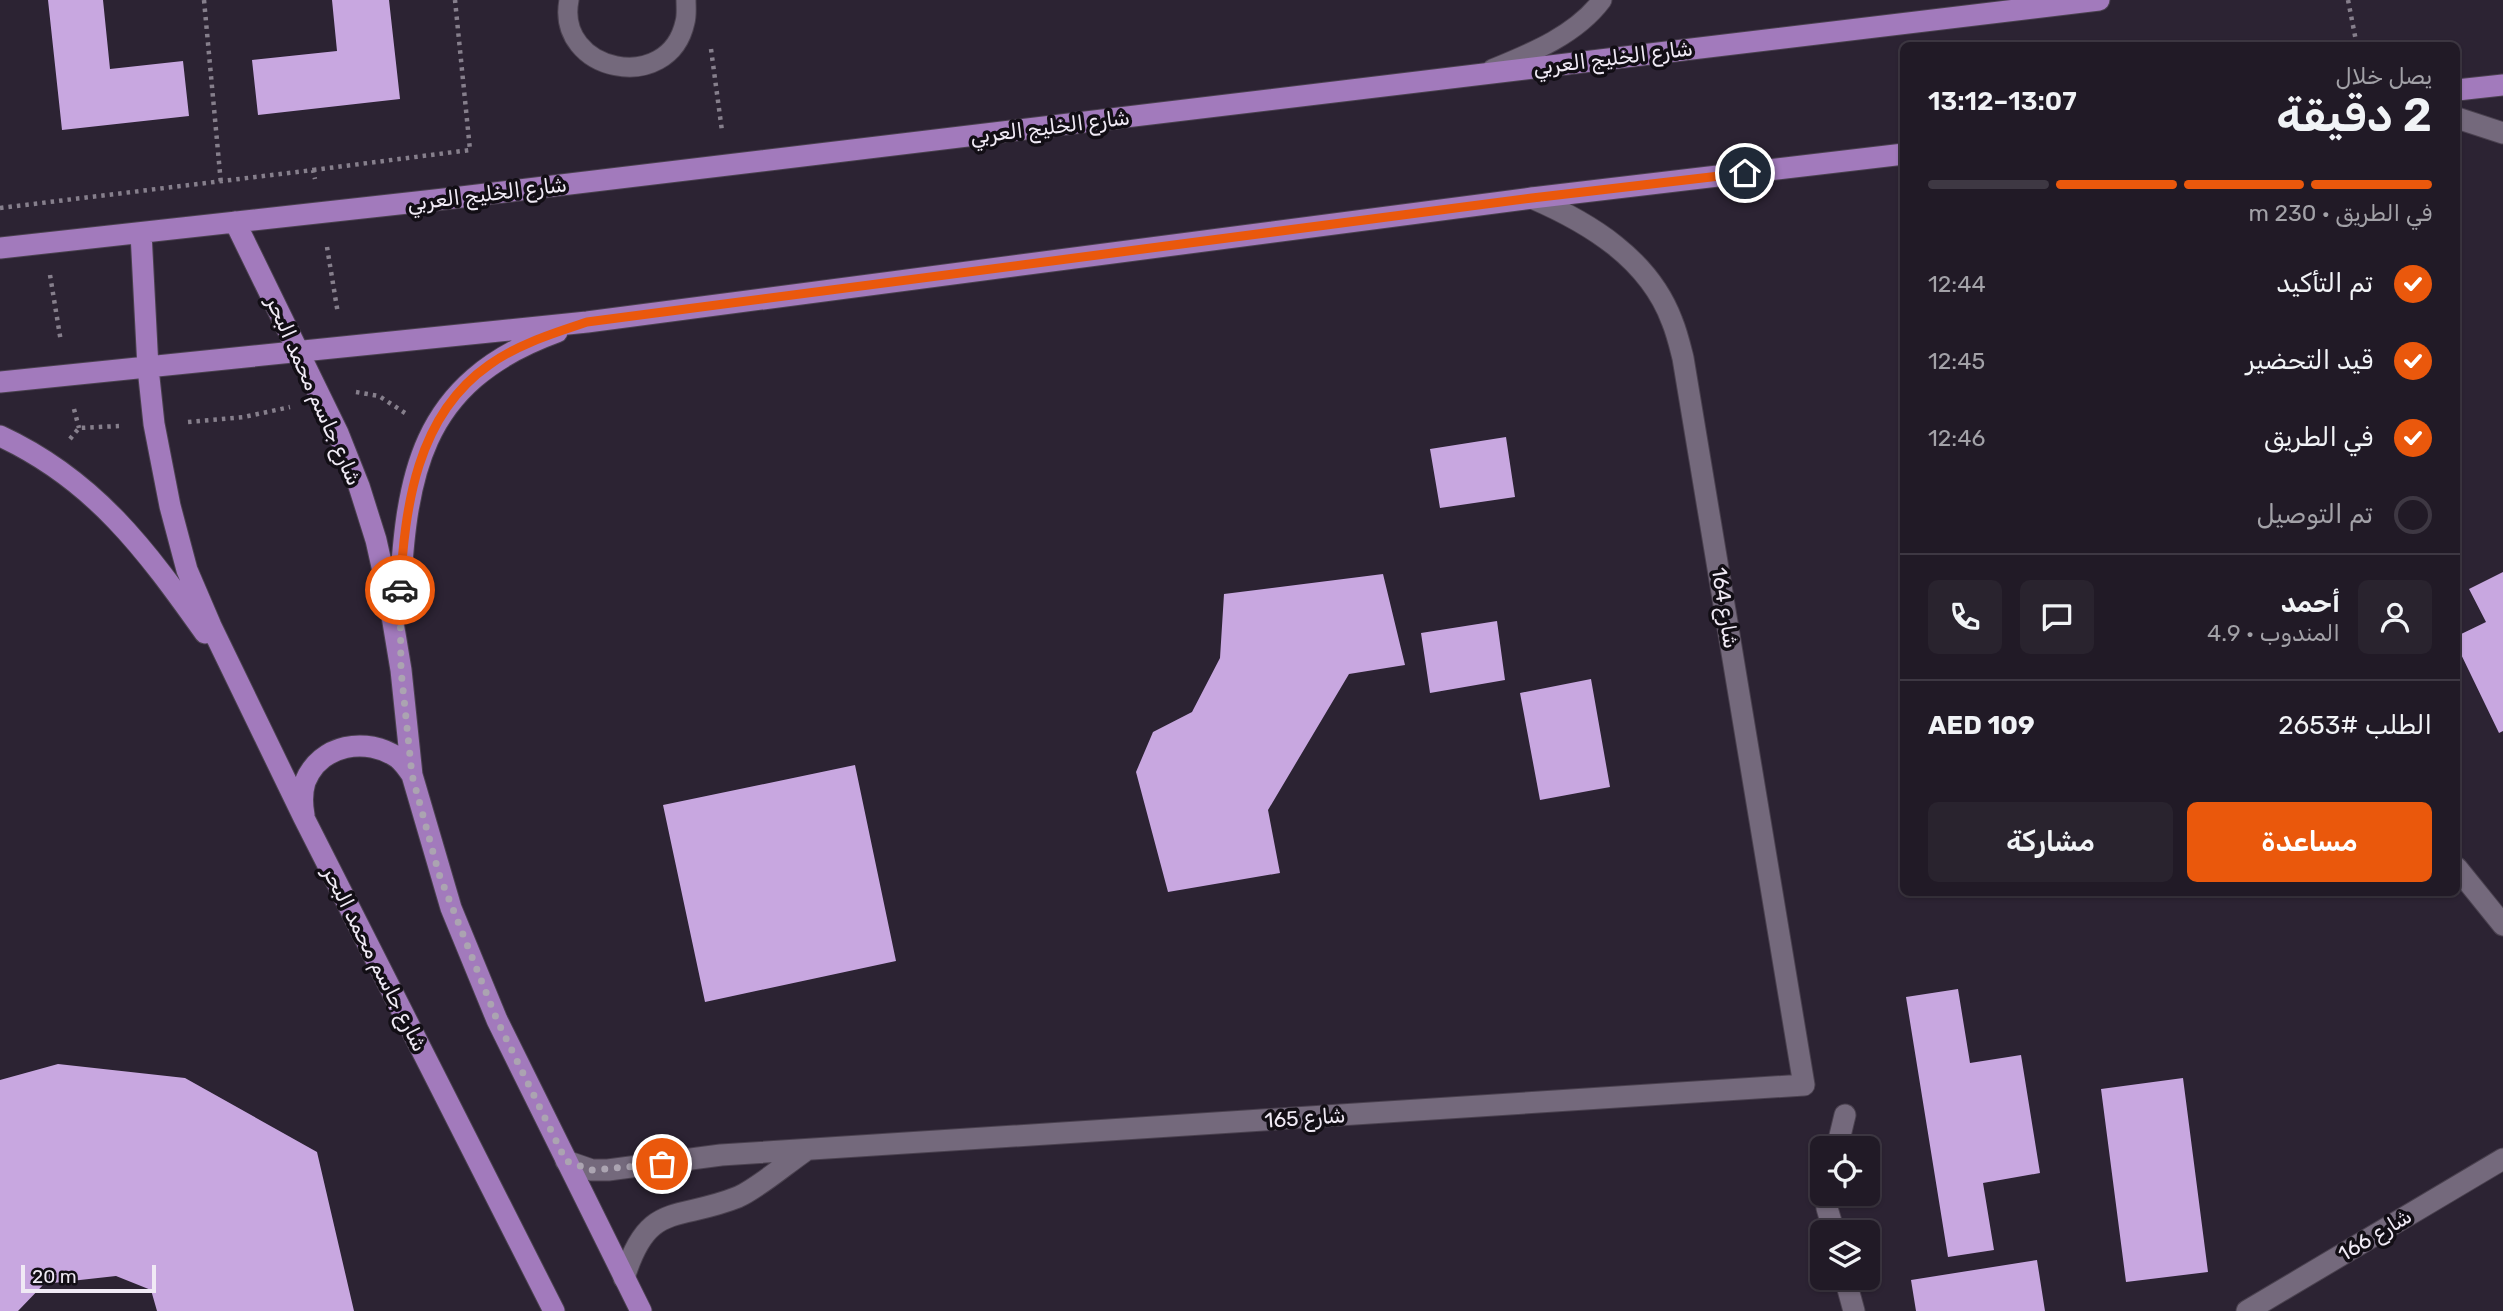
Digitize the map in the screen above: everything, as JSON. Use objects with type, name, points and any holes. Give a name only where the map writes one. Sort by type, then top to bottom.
[{"type":"main road","name":"شارع الخليج العربي","points":[[0,248],[726,166],[2091,1]]},
{"type":"main road","points":[[2460,90],[2503,85]]},
{"type":"main road","points":[[0,382],[587,322],[1532,198],[1900,154]]},
{"type":"main road","name":"شارع جاسم محمد البحر","points":[[230,223],[300,352],[359,486],[376,540],[389,598],[401,670],[412,775],[451,908],[497,1020],[641,1311]]},
{"type":"main road","name":"شارع جاسم محمد البحر","points":[[141,233],[148,368],[154,424],[170,506],[187,570],[304,818],[554,1311]]},
{"type":"main road","points":[[401,670],[399,610],[406,522],[414,476],[432,431],[457,394],[490,364],[540,339],[587,322]]},
{"type":"main road","points":[[0,436],[48,463],[89,491],[169,582],[234,674]]},
{"type":"main road","points":[[304,818],[302,801],[305,782],[315,766],[329,754],[346,746],[365,745],[384,750],[400,759],[412,775]]},
{"type":"street","points":[[2460,119],[2503,133]]},
{"type":"street","name":"شارع 164","points":[[1532,198],[1564,212],[1608,239],[1641,271],[1658,293],[1672,320],[1683,358],[1804,1085]]},
{"type":"street","points":[[2460,872],[2503,925]]},
{"type":"street","name":"شارع 165","points":[[566,1161],[592,1170],[608,1170],[721,1155],[1804,1085]]},
{"type":"street","points":[[1840,1136],[1846,1115]]},
{"type":"street","points":[[624,1278],[631,1255],[645,1230],[667,1217],[740,1196],[805,1151]]},
{"type":"street","name":"شارع 166","points":[[2247,1311],[2503,1159]]},
{"type":"street","points":[[1848,1290],[1854,1311]]},
{"type":"lane","points":[[569,0],[571,29],[582,48],[599,62],[620,68],[642,67],[662,58],[677,42],[685,22],[686,0]]},
{"type":"lane","points":[[1480,74],[1561,35],[1584,19],[1602,0]]},
{"type":"lane","points":[[2055,0],[2091,1]]},
{"type":"path","points":[[204,0],[221,182],[230,223]]},
{"type":"path","points":[[0,208],[470,150],[454,0]]},
{"type":"path","points":[[2348,0],[2356,42]]},
{"type":"path","points":[[710,41],[726,166]]},
{"type":"path","points":[[313,170],[344,347]]},
{"type":"path","points":[[46,243],[67,376],[79,428]]},
{"type":"path","points":[[48,463],[79,428],[244,417],[353,391],[379,396],[432,431]]},
{"type":"building","points":[[48,0],[103,0],[110,69],[183,61],[189,116],[62,130]]},
{"type":"building","points":[[332,0],[389,0],[400,99],[258,115],[252,60],[337,51]]},
{"type":"building","points":[[1506,437],[1515,497],[1440,508],[1430,449]]},
{"type":"building","points":[[2503,572],[2503,731],[2499,733],[2460,652],[2460,635],[2486,622],[2469,589]]},
{"type":"building","points":[[1383,574],[1405,665],[1349,674],[1268,810],[1280,873],[1168,892],[1136,772],[1153,732],[1192,712],[1220,658],[1224,594]]},
{"type":"building","points":[[1497,621],[1505,680],[1430,693],[1421,633]]},
{"type":"building","points":[[1591,679],[1610,787],[1540,800],[1520,693]]},
{"type":"building","points":[[855,765],[896,961],[705,1002],[663,805]]},
{"type":"building","points":[[1958,989],[1970,1063],[2021,1055],[2040,1173],[1983,1183],[1994,1250],[1948,1257],[1906,997]]},
{"type":"building","points":[[58,1064],[185,1078],[317,1152],[354,1311],[157,1311],[151,1290],[116,1276],[44,1284],[18,1311],[0,1311],[0,1080]]},
{"type":"building","points":[[2183,1078],[2208,1272],[2126,1282],[2101,1089]]},
{"type":"building","points":[[2037,1260],[2045,1311],[1916,1311],[1911,1280]]},
{"type":"way so far","points":[[400,590],[401,670],[412,775],[439,874],[497,1020],[566,1161],[592,1170],[662,1164]]},
{"type":"route","points":[[400,590],[407,509],[414,476],[432,431],[443,414],[471,379],[490,364],[512,351],[587,322],[1532,198],[1745,173]]}]
